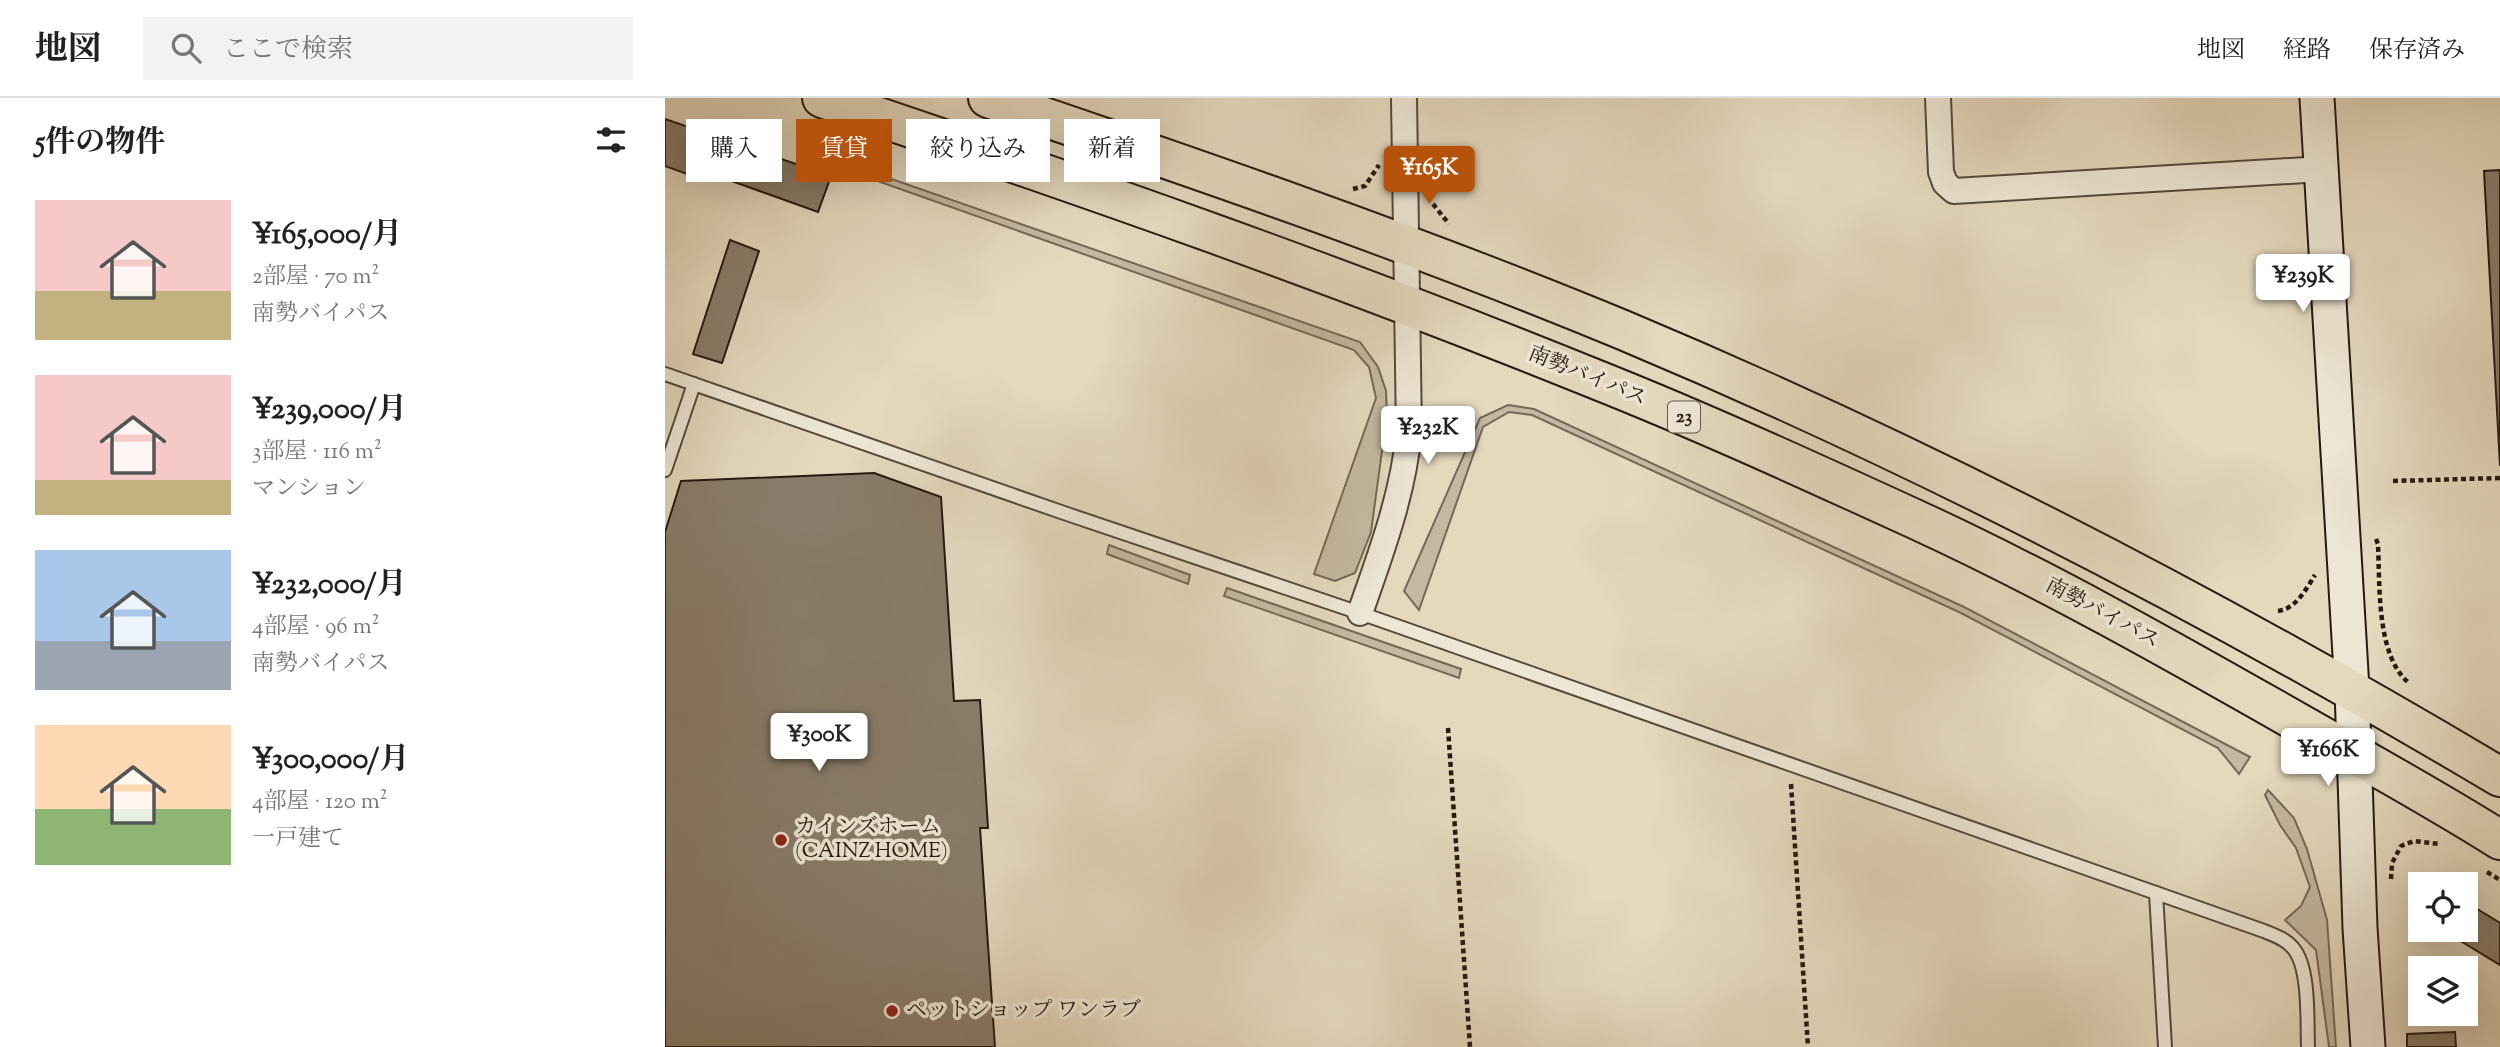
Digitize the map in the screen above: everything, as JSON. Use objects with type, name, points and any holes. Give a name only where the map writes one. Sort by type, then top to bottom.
[{"type":"highway","name":"南勢バイパス","points":[[822,98],[982,152],[1409,306],[1599,380],[1920,521],[2192,662],[2354,755],[2489,854]]},
{"type":"highway","points":[[988,98],[1408,245],[1622,330],[1780,398],[1912,460],[2158,583],[2352,688],[2500,776]]},
{"type":"street","points":[[1360,613],[1393,517],[1409,432],[1404,98]]},
{"type":"street","points":[[1938,98],[1941,173],[1945,183],[1954,191],[2322,169]]},
{"type":"street","points":[[2317,98],[2352,688],[2360,928],[2368,1047]]},
{"type":"lane","points":[[665,374],[1051,509],[1360,613],[2264,931],[2295,948],[2302,963],[2308,1047]]},
{"type":"lane","points":[[665,470],[694,384]]},
{"type":"lane","points":[[2156,893],[2165,1047]]},
{"type":"path","points":[[1345,189],[1365,186],[1382,159]]},
{"type":"path","points":[[2393,481],[2500,478]]},
{"type":"path","points":[[2342,526],[2368,531],[2378,544],[2387,651],[2402,678],[2416,689]]},
{"type":"path","points":[[1448,728],[1470,1047]]},
{"type":"path","points":[[1790,766],[1808,1047]]},
{"type":"path","points":[[2391,890],[2392,863],[2401,846],[2414,841],[2437,843],[2447,849]]},
{"type":"path","points":[[2489,854],[2500,880]]},
{"type":"shaded area","points":[[892,179],[1360,342],[1378,367],[1386,391],[1387,414],[1371,532],[1355,573],[1335,581],[1314,574],[1376,398],[1369,367],[1354,350],[880,182],[892,182]]},
{"type":"shaded area","points":[[1508,405],[1534,409],[1964,607],[2250,757],[2239,774],[2218,748],[1961,613],[1532,415],[1509,412],[1483,427],[1419,610],[1404,591],[1480,418]]},
{"type":"shaded area","points":[[1109,545],[1190,575],[1188,584],[1107,554]]},
{"type":"shaded area","points":[[1227,588],[1461,669],[1459,678],[1224,596]]},
{"type":"shaded area","points":[[2268,790],[2294,818],[2307,849],[2327,920],[2336,1047],[2329,1047],[2316,950],[2285,920],[2301,906],[2310,887],[2296,848],[2280,825],[2265,795]]},
{"type":"building","points":[[665,119],[686,126],[686,174],[665,166]]},
{"type":"building","points":[[782,159],[796,164],[796,182],[829,182],[818,212],[735,182],[782,182]]},
{"type":"building","points":[[2500,170],[2500,466],[2484,171]]},
{"type":"building","points":[[730,240],[759,251],[722,363],[693,354]]},
{"type":"building","points":[[874,473],[941,497],[954,701],[980,700],[988,828],[980,828],[995,1047],[665,1047],[665,532],[681,481]]},
{"type":"building","points":[[2478,909],[2500,923],[2500,965],[2462,942],[2478,942]]},
{"type":"building","points":[[2455,1032],[2456,1047],[2407,1047],[2407,1034]]},
{"type":"place","name":"カインズホーム (CAINZ HOME)","points":[[781,840]]},
{"type":"place","name":"ペットショップ ワンラブ","points":[[892,1011]]}]
